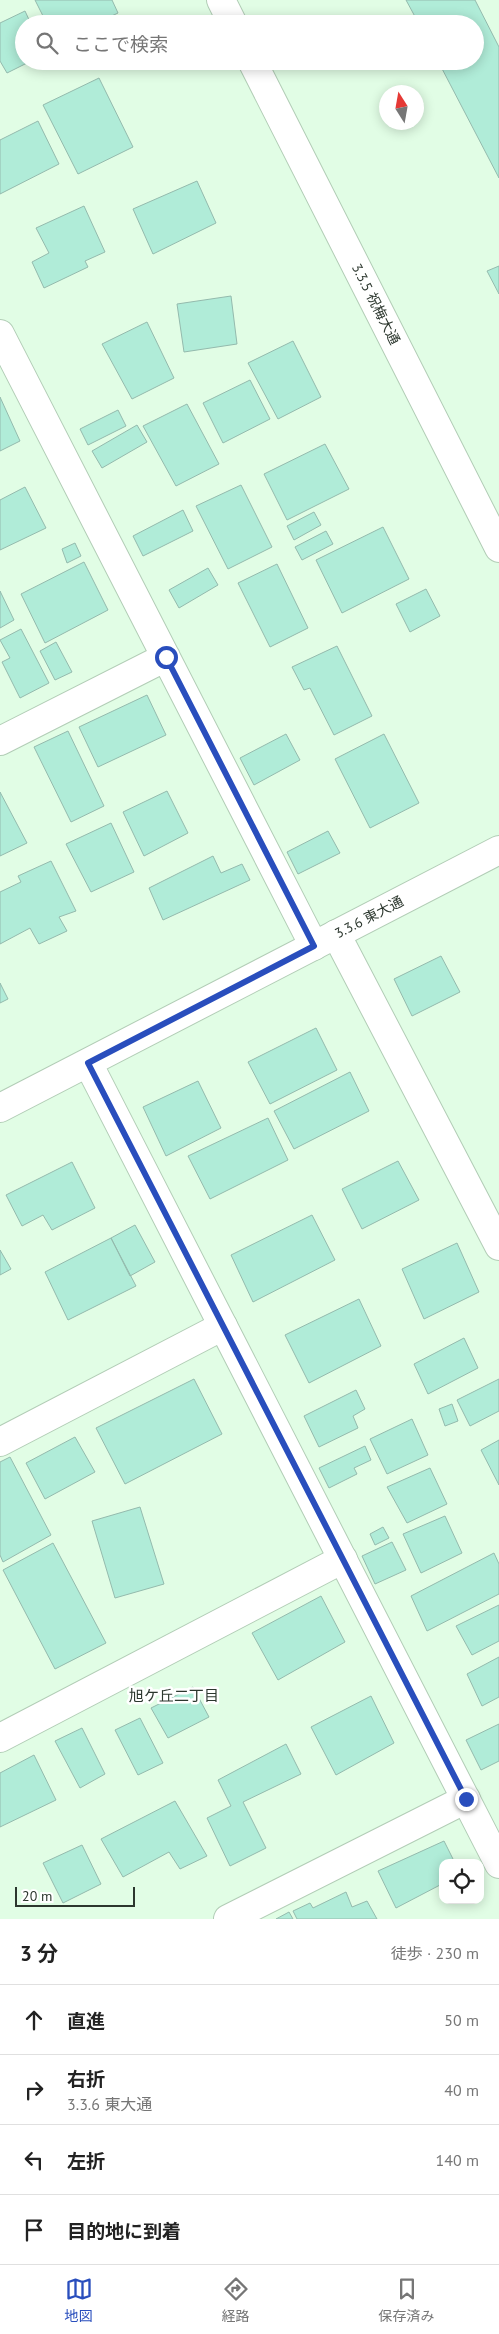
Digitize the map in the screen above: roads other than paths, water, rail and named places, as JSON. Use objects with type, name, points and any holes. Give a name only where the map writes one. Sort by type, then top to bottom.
[{"type":"street","points":[[221,0],[228,15]]},
{"type":"street","name":"3.3.5 祝梅大通","points":[[257,70],[499,548]]},
{"type":"street","points":[[0,334],[7,365],[166,657],[499,1246]]},
{"type":"street","points":[[0,740],[166,657]]},
{"type":"street","name":"3.3.6 東大通","points":[[0,1108],[499,850]]},
{"type":"street","points":[[88,1063],[499,1864]]},
{"type":"street","points":[[0,1442],[224,1326]]},
{"type":"street","points":[[0,1738],[343,1559]]},
{"type":"street","points":[[228,1919],[466,1799]]},
{"type":"district","name":"旭ケ丘二丁目","points":[[174,1695]]}]
